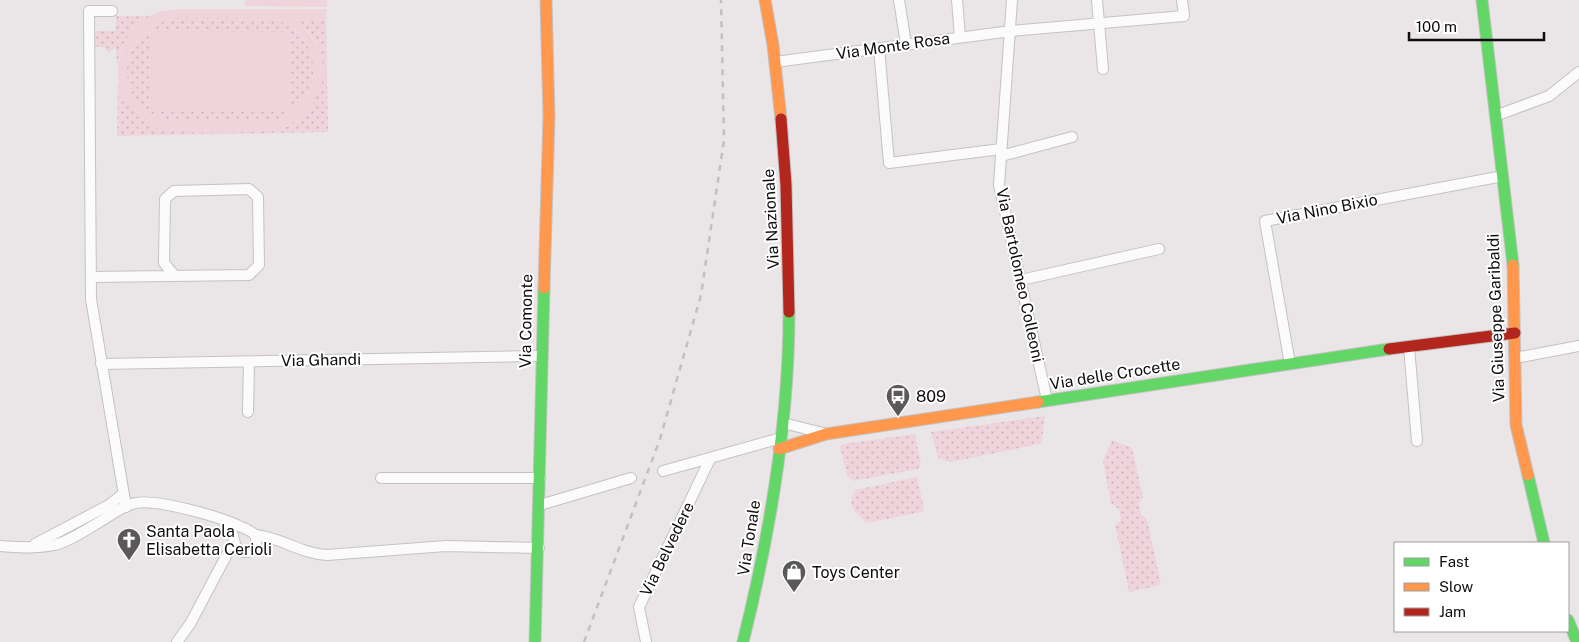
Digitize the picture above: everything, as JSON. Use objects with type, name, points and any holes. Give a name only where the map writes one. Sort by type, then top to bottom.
[{"type":"street","name":"Via Comonte","points":[[535,642],[540,505],[541,356],[549,116],[546,0]]},
{"type":"street","name":"Via Nazionale","points":[[765,0],[775,62],[785,162],[790,278],[783,423],[780,443]]},
{"type":"street","points":[[899,0],[906,44]]},
{"type":"street","points":[[957,0],[960,37]]},
{"type":"street","name":"Via Bartolomeo Colleoni","points":[[1012,0],[1012,31],[999,185],[1047,400]]},
{"type":"street","points":[[1097,0],[1103,69]]},
{"type":"street","name":"Via Monte Rosa","points":[[775,62],[1012,31],[1184,16],[1182,0]]},
{"type":"street","name":"Via Giuseppe Garibaldi","points":[[1482,0],[1513,255],[1516,425],[1544,542]]},
{"type":"street","points":[[112,11],[89,11],[91,299],[126,507]]},
{"type":"street","points":[[879,48],[889,163],[1001,152],[1072,136]]},
{"type":"street","points":[[1495,116],[1549,96],[1579,72]]},
{"type":"street","name":"Via Nino Bixio","points":[[1290,364],[1265,221],[1503,176]]},
{"type":"street","points":[[91,277],[249,275],[259,265],[258,197],[249,189],[174,191],[165,199],[164,263],[153,276]]},
{"type":"street","points":[[1021,280],[1159,249]]},
{"type":"street","points":[[164,263],[175,276]]},
{"type":"street","name":"Via delle Crocette","points":[[663,471],[826,434],[1290,364],[1515,333]]},
{"type":"street","points":[[1515,358],[1579,346]]},
{"type":"street","points":[[1409,347],[1418,441]]},
{"type":"street","name":"Via Ghandi","points":[[101,364],[541,356]]},
{"type":"street","points":[[248,412],[249,362]]},
{"type":"street","name":"Via delle Crocette","points":[[783,423],[791,427],[826,434]]},
{"type":"street","name":"Via Tonale","points":[[743,642],[759,581],[780,443]]},
{"type":"street","name":"Via Belvedere","points":[[646,642],[639,607],[710,459]]},
{"type":"street","points":[[381,478],[540,478]]},
{"type":"street","points":[[540,505],[631,478]]},
{"type":"street","points":[[30,546],[109,505],[123,494]]},
{"type":"street","points":[[0,546],[54,545],[136,503],[158,504],[221,519],[250,530],[255,535],[278,538],[293,546]]},
{"type":"street","points":[[221,519],[238,550],[242,552],[248,552],[255,547],[280,543],[315,554],[327,555],[446,546],[539,548]]},
{"type":"street","points":[[180,640],[234,540],[240,530],[245,529]]},
{"type":"street","points":[[255,535],[255,547]]},
{"type":"street","points":[[220,569],[242,552]]},
{"type":"street","points":[[1569,622],[1577,642]]},
{"type":"shaded area","points":[[245,0],[327,0],[327,7],[245,6]]},
{"type":"shaded area","points":[[179,9],[327,9],[326,19],[295,19],[315,42],[324,69],[320,89],[311,106],[302,116],[285,127],[259,132],[184,132],[157,128],[142,120],[127,104],[120,90],[119,60],[123,45],[131,32],[142,21],[156,13]],"holes":[[[172,18],[266,19],[285,23],[305,41],[312,58],[312,84],[306,97],[290,113],[276,120],[175,121],[155,116],[140,105],[130,91],[127,74],[129,57],[138,41],[152,27]]]},
{"type":"shaded area","points":[[116,16],[151,16],[128,37],[121,50],[117,66],[116,47],[109,53],[104,47],[94,47],[93,31],[116,31]]},
{"type":"shaded area","points":[[172,18],[261,18],[285,23],[305,41],[312,57],[312,83],[306,97],[290,113],[276,120],[175,121],[155,116],[140,105],[130,91],[127,74],[129,57],[138,41],[152,27]]},
{"type":"shaded area","points":[[295,18],[326,19],[328,132],[117,136],[118,80],[125,98],[136,112],[150,123],[167,130],[287,127],[309,109],[317,95],[321,78],[321,59],[317,45]]},
{"type":"shaded area","points":[[151,31],[291,32],[290,112],[151,112]]},
{"type":"shaded area","points":[[1045,416],[1040,444],[950,462],[938,458],[931,432]]},
{"type":"shaded area","points":[[915,434],[921,464],[918,469],[854,481],[847,476],[840,446],[843,444]]},
{"type":"shaded area","points":[[1112,440],[1132,448],[1143,497],[1139,503],[1141,514],[1147,519],[1161,585],[1129,592],[1115,525],[1121,520],[1119,509],[1111,504],[1103,461]]},
{"type":"shaded area","points":[[917,477],[924,509],[922,512],[866,523],[855,512],[851,500],[855,490]]},
{"type":"railway","points":[[584,642],[660,439],[701,295],[724,140],[721,0]]},
{"type":"traffic: fast","points":[[1482,0],[1513,265]]},
{"type":"traffic: fast","points":[[535,642],[544,288]]},
{"type":"traffic: fast","points":[[743,642],[762,561],[782,437],[786,396],[789,312]]},
{"type":"traffic: fast","points":[[1038,402],[1389,349]]},
{"type":"traffic: fast","points":[[1528,475],[1544,542]]},
{"type":"traffic: fast","points":[[1569,622],[1577,642]]},
{"type":"traffic: slow","points":[[544,288],[549,116],[546,0]]},
{"type":"traffic: slow","points":[[765,0],[773,45],[781,119]]},
{"type":"traffic: slow","points":[[1513,265],[1516,425],[1528,475]]},
{"type":"traffic: slow","points":[[779,449],[826,434],[1038,402]]},
{"type":"traffic: jam","points":[[781,119],[786,185],[789,312]]},
{"type":"traffic: jam","points":[[1389,349],[1515,333]]},
{"type":"place","name":"809","points":[[898,417]]},
{"type":"place","name":"Santa Paola Elisabetta Cerioli","points":[[129,561]]},
{"type":"place","name":"Toys Center","points":[[794,593]]}]
